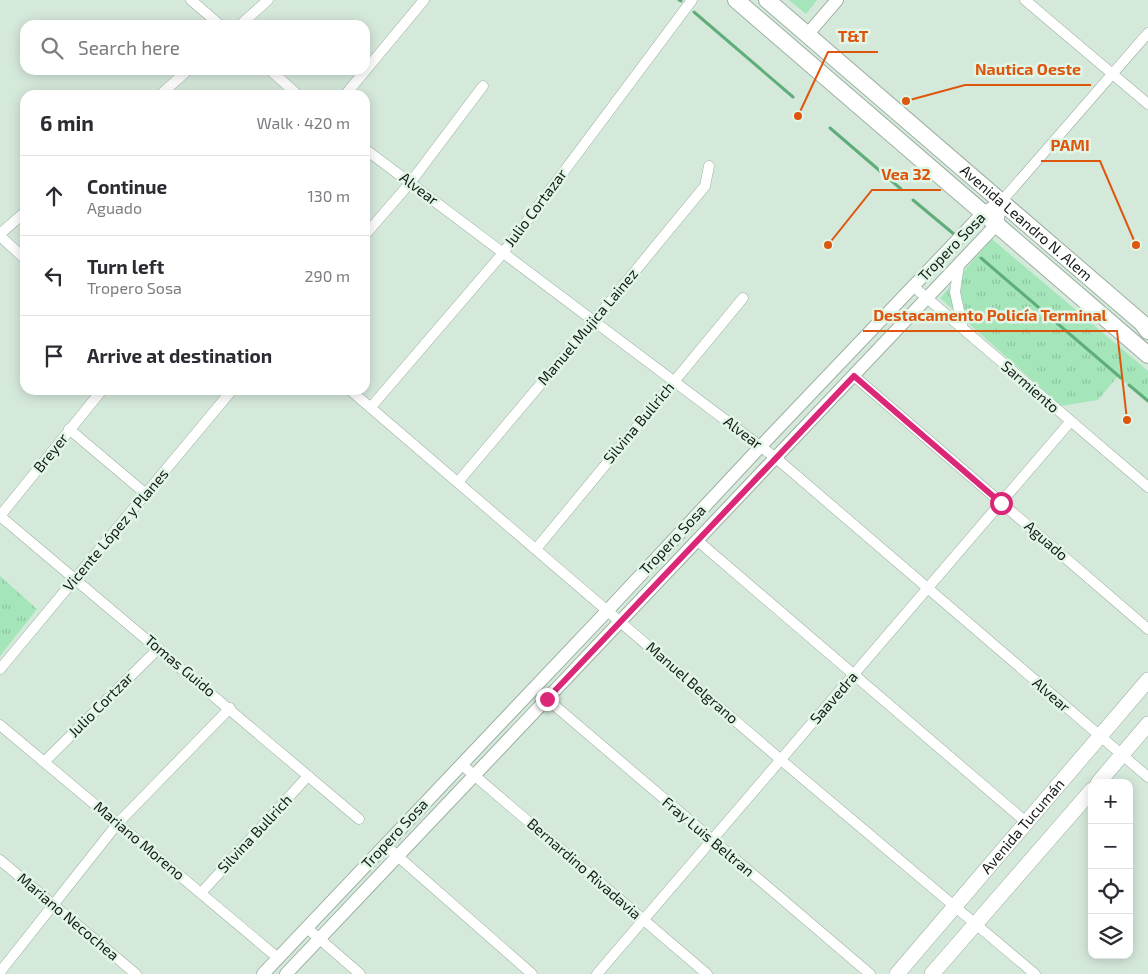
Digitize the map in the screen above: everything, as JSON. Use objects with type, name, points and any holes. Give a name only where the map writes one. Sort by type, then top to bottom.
[{"type":"main road","name":"Avenida Leandro N. Alem","points":[[736,0],[1148,355]]},
{"type":"main road","name":"Avenida Leandro N. Alem","points":[[767,0],[1002,202],[1148,331]]},
{"type":"main road","name":"Avenida Tucumán","points":[[896,974],[1148,680]]},
{"type":"main road","points":[[1101,779],[1148,724]]},
{"type":"main road","name":"Avenida Tucumán","points":[[932,974],[1088,795]]},
{"type":"street","points":[[192,0],[214,20]]},
{"type":"street","points":[[246,20],[268,0]]},
{"type":"street","points":[[370,66],[424,0]]},
{"type":"street","name":"Julio Cortazar","points":[[370,407],[503,253],[692,0]]},
{"type":"street","points":[[807,35],[837,0]]},
{"type":"street","points":[[1026,0],[1148,104]]},
{"type":"street","points":[[1002,202],[1148,33]]},
{"type":"street","points":[[166,90],[182,75]]},
{"type":"street","points":[[276,75],[292,90]]},
{"type":"street","points":[[350,90],[362,75]]},
{"type":"street","points":[[370,229],[410,183],[483,86]]},
{"type":"street","name":"Alvear","points":[[370,153],[776,458],[1148,777]]},
{"type":"street","name":"Manuel Mujica Lainez","points":[[458,482],[594,321],[704,186],[709,166]]},
{"type":"street","name":"Tropero Sosa","points":[[263,974],[608,610],[760,446],[983,213],[1002,202]]},
{"type":"street","name":"Tropero Sosa","points":[[286,974],[928,299],[997,224],[1002,202]]},
{"type":"street","points":[[20,217],[0,235],[20,254]]},
{"type":"street","points":[[959,265],[955,292],[963,329]]},
{"type":"street","name":"Sarmiento","points":[[914,287],[1148,487]]},
{"type":"street","name":"Silvina Bullrich","points":[[536,549],[743,298]]},
{"type":"street","name":"Aguado","points":[[854,376],[1148,628]]},
{"type":"street","name":"Breyer","points":[[0,516],[98,395]]},
{"type":"street","name":"Vicente López y Planes","points":[[0,669],[228,395]]},
{"type":"street","name":"Manuel Belgrano","points":[[356,395],[781,760],[1035,974]]},
{"type":"street","name":"Saavedra","points":[[597,974],[1070,422]]},
{"type":"street","points":[[69,429],[146,494]]},
{"type":"street","name":"Tomas Guido","points":[[0,516],[230,708],[359,819]]},
{"type":"street","points":[[698,541],[1026,822]]},
{"type":"street","name":"Julio Cortzar","points":[[44,762],[158,648]]},
{"type":"street","name":"Fray Luis Beltran","points":[[547,699],[870,974]]},
{"type":"street","points":[[0,972],[118,823],[230,708]]},
{"type":"street","name":"Mariano Moreno","points":[[0,725],[278,958]]},
{"type":"street","name":"Bernardino Rivadavia","points":[[461,764],[707,974]]},
{"type":"street","name":"Silvina Bullrich","points":[[201,892],[308,776]]},
{"type":"street","points":[[385,845],[532,974]]},
{"type":"street","name":"Mariano Necochea","points":[[0,860],[136,974]]},
{"type":"street","points":[[306,928],[360,974]]},
{"type":"green space","points":[[789,0],[817,0],[806,14]]},
{"type":"green space","points":[[992,239],[1148,371],[1148,402],[1118,376],[1098,400],[1061,406],[940,298]]},
{"type":"green space","points":[[0,576],[37,609],[0,656]]},
{"type":"waterway","points":[[694,12],[793,97]]},
{"type":"waterway","points":[[830,128],[901,189]]},
{"type":"waterway","points":[[913,200],[955,235]]},
{"type":"waterway","points":[[981,258],[1121,378]]},
{"type":"waterway","points":[[1129,385],[1148,401]]},
{"type":"place","name":"Nautica Oeste","points":[[906,101]]},
{"type":"place","name":"T&T","points":[[798,116]]},
{"type":"place","name":"Vea 32","points":[[828,245]]},
{"type":"place","name":"PAMI","points":[[1136,245]]},
{"type":"place","name":"Destacamento Policía Terminal","points":[[1127,420]]},
{"type":"route","points":[[547,699],[854,376],[1001,503]]}]
